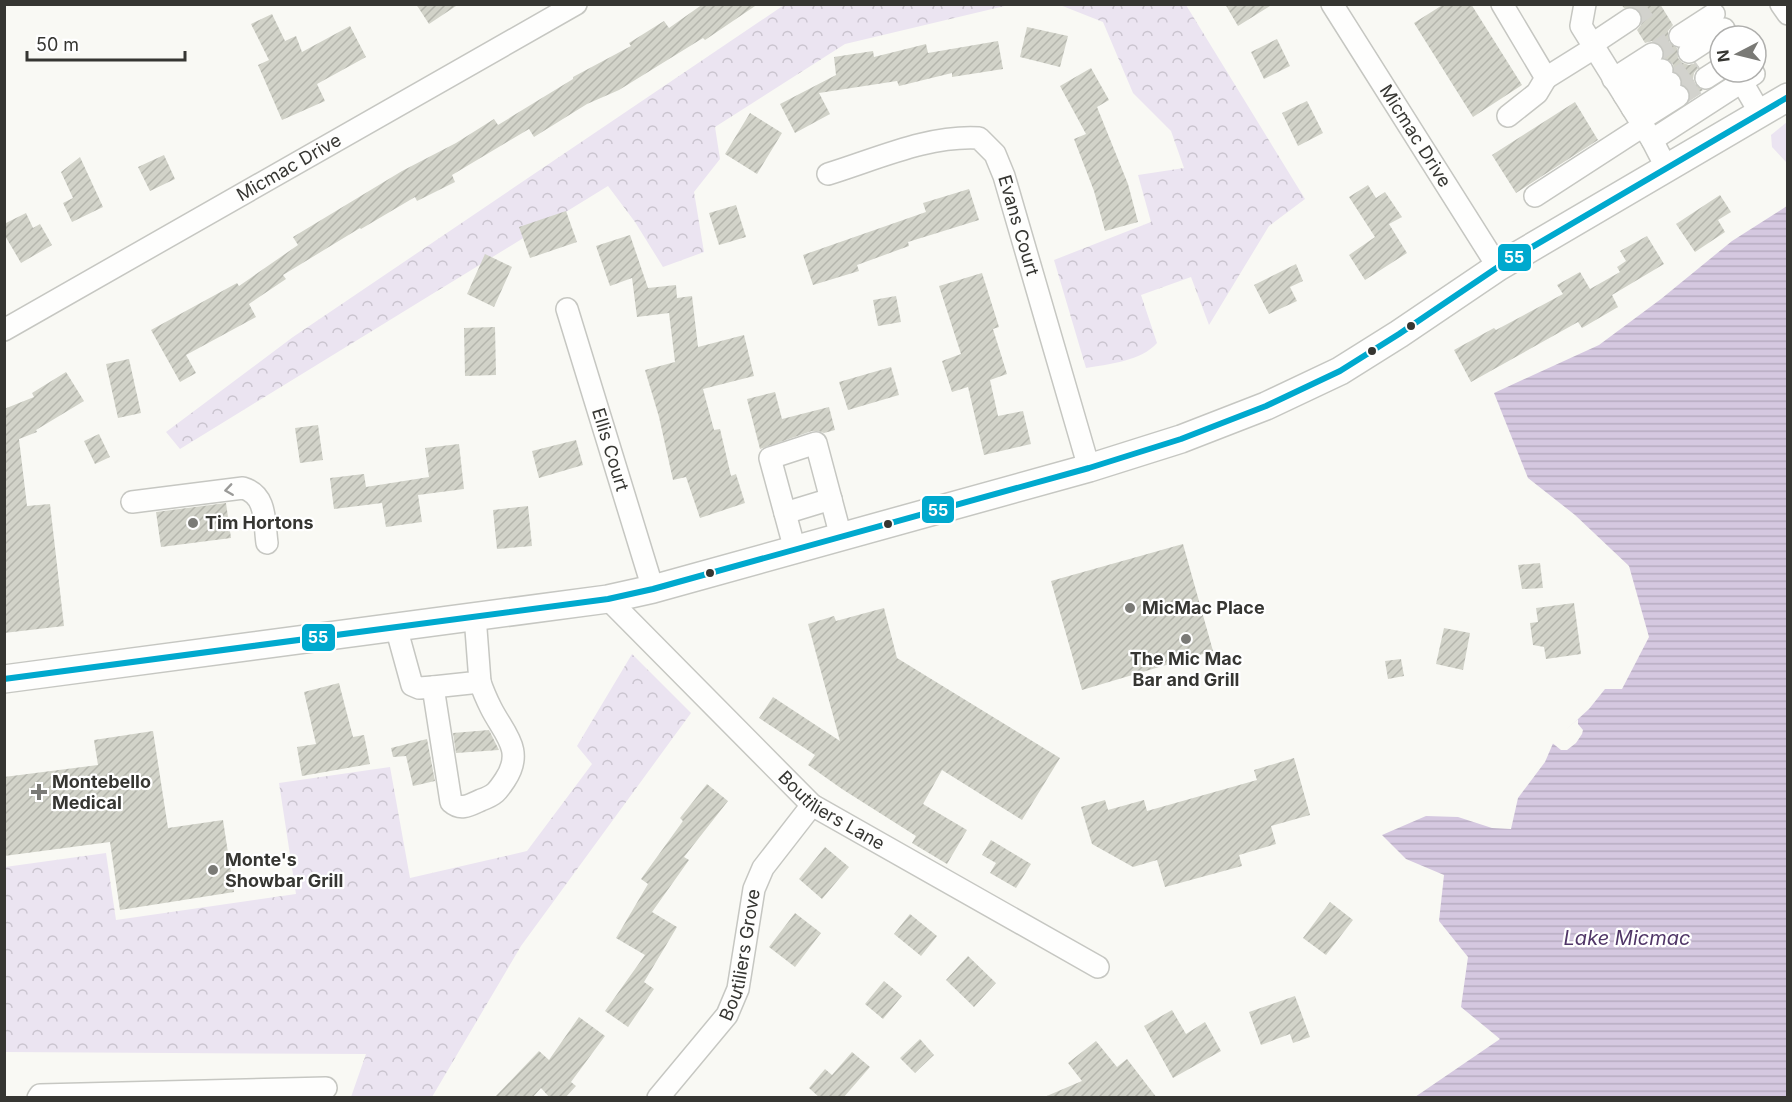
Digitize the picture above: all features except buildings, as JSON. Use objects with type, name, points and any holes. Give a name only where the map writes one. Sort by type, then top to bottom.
[{"type":"main road","points":[[4,679],[608,599],[653,589],[1089,468],[1181,439],[1266,406],[1340,370],[1399,334],[1498,267],[1788,97]]},
{"type":"street","name":"Micmac Drive","points":[[4,330],[576,4]]},
{"type":"street","name":"Micmac Drive","points":[[1332,4],[1498,267]]},
{"type":"street","points":[[1502,4],[1546,78]]},
{"type":"street","points":[[1585,4],[1581,26],[1667,170]]},
{"type":"street","points":[[1781,4],[1788,14]]},
{"type":"street","points":[[1508,116],[1537,93],[1546,78],[1630,19]]},
{"type":"street","points":[[1698,60],[1708,44]]},
{"type":"street","points":[[1536,196],[1634,112],[1665,76],[1634,112]]},
{"type":"street","points":[[1634,112],[1723,84]]},
{"type":"street","points":[[1751,84],[1760,113]]},
{"type":"street","name":"Evans Court","points":[[828,174],[936,140],[959,137],[979,138],[995,154],[1004,176],[1089,468]]},
{"type":"street","name":"Ellis Court","points":[[567,309],[653,589]]},
{"type":"street","points":[[795,550],[770,458],[816,443],[841,537]]},
{"type":"street","points":[[132,502],[243,488],[252,490],[262,504],[267,543]]},
{"type":"street","points":[[785,513],[831,499]]},
{"type":"street","name":"Boutiliers Lane","points":[[608,599],[812,805],[1098,967]]},
{"type":"street","points":[[433,687],[451,802],[457,807],[464,807],[495,795],[511,771],[514,752],[508,734],[492,710],[480,682],[475,616]]},
{"type":"street","points":[[396,627],[412,685],[418,688],[480,682]]},
{"type":"street","name":"Boutiliers Grove","points":[[658,1098],[727,1015],[738,989],[754,889],[763,868],[812,805]]},
{"type":"street","points":[[38,1098],[40,1095],[326,1088]]},
{"type":"green space","points":[[784,5],[1009,5],[845,44],[715,127],[720,159],[694,192],[704,252],[663,267],[635,222],[608,186],[180,449],[166,432],[293,337]]},
{"type":"green space","points":[[1060,5],[1186,5],[1305,199],[1269,226],[1209,325],[1191,277],[1141,295],[1157,343],[1134,358],[1086,368],[1054,260],[1151,222],[1138,175],[1184,168],[1171,131],[1133,93],[1103,22]]},
{"type":"green space","points":[[1787,122],[1787,163],[1772,147],[1771,135]]},
{"type":"green space","points":[[632,654],[691,713],[521,946],[432,1097],[351,1097],[366,1054],[5,1052],[5,867],[106,853],[116,920],[296,894],[279,783],[390,767],[410,878],[527,851],[592,764],[577,746]]},
{"type":"water","name":"Lake Micmac","points":[[1787,206],[1787,1097],[1415,1097],[1500,1039],[1461,1007],[1468,957],[1439,921],[1444,875],[1406,859],[1382,835],[1426,816],[1458,817],[1492,828],[1511,829],[1518,798],[1545,762],[1554,741],[1589,709],[1605,689],[1622,689],[1649,637],[1629,566],[1575,515],[1528,478],[1494,393],[1599,345],[1661,299],[1732,241]]},
{"type":"pier","points":[[1578,719],[1578,724],[1583,730],[1576,743],[1567,750],[1561,750],[1551,742]]},
{"type":"tunnel","points":[[1630,19],[1651,4]]},
{"type":"tunnel","points":[[1652,54],[1680,36]]},
{"type":"tunnel","points":[[1670,83],[1697,64]]},
{"type":"tunnel","points":[[1678,96],[1706,78]]},
{"type":"transit line","name":"55","points":[[4,679],[608,599],[653,589],[1089,468],[1181,439],[1266,406],[1340,371],[1498,267],[1788,97]]},
{"type":"place","name":"Tim Hortons","points":[[193,523]]},
{"type":"place","name":"MicMac Place","points":[[1130,608]]},
{"type":"place","name":"The Mic Mac Bar and Grill","points":[[1186,639]]},
{"type":"place","name":"Montebello Medical","points":[[39,792]]},
{"type":"place","name":"Monte's Showbar Grill","points":[[213,870]]}]
